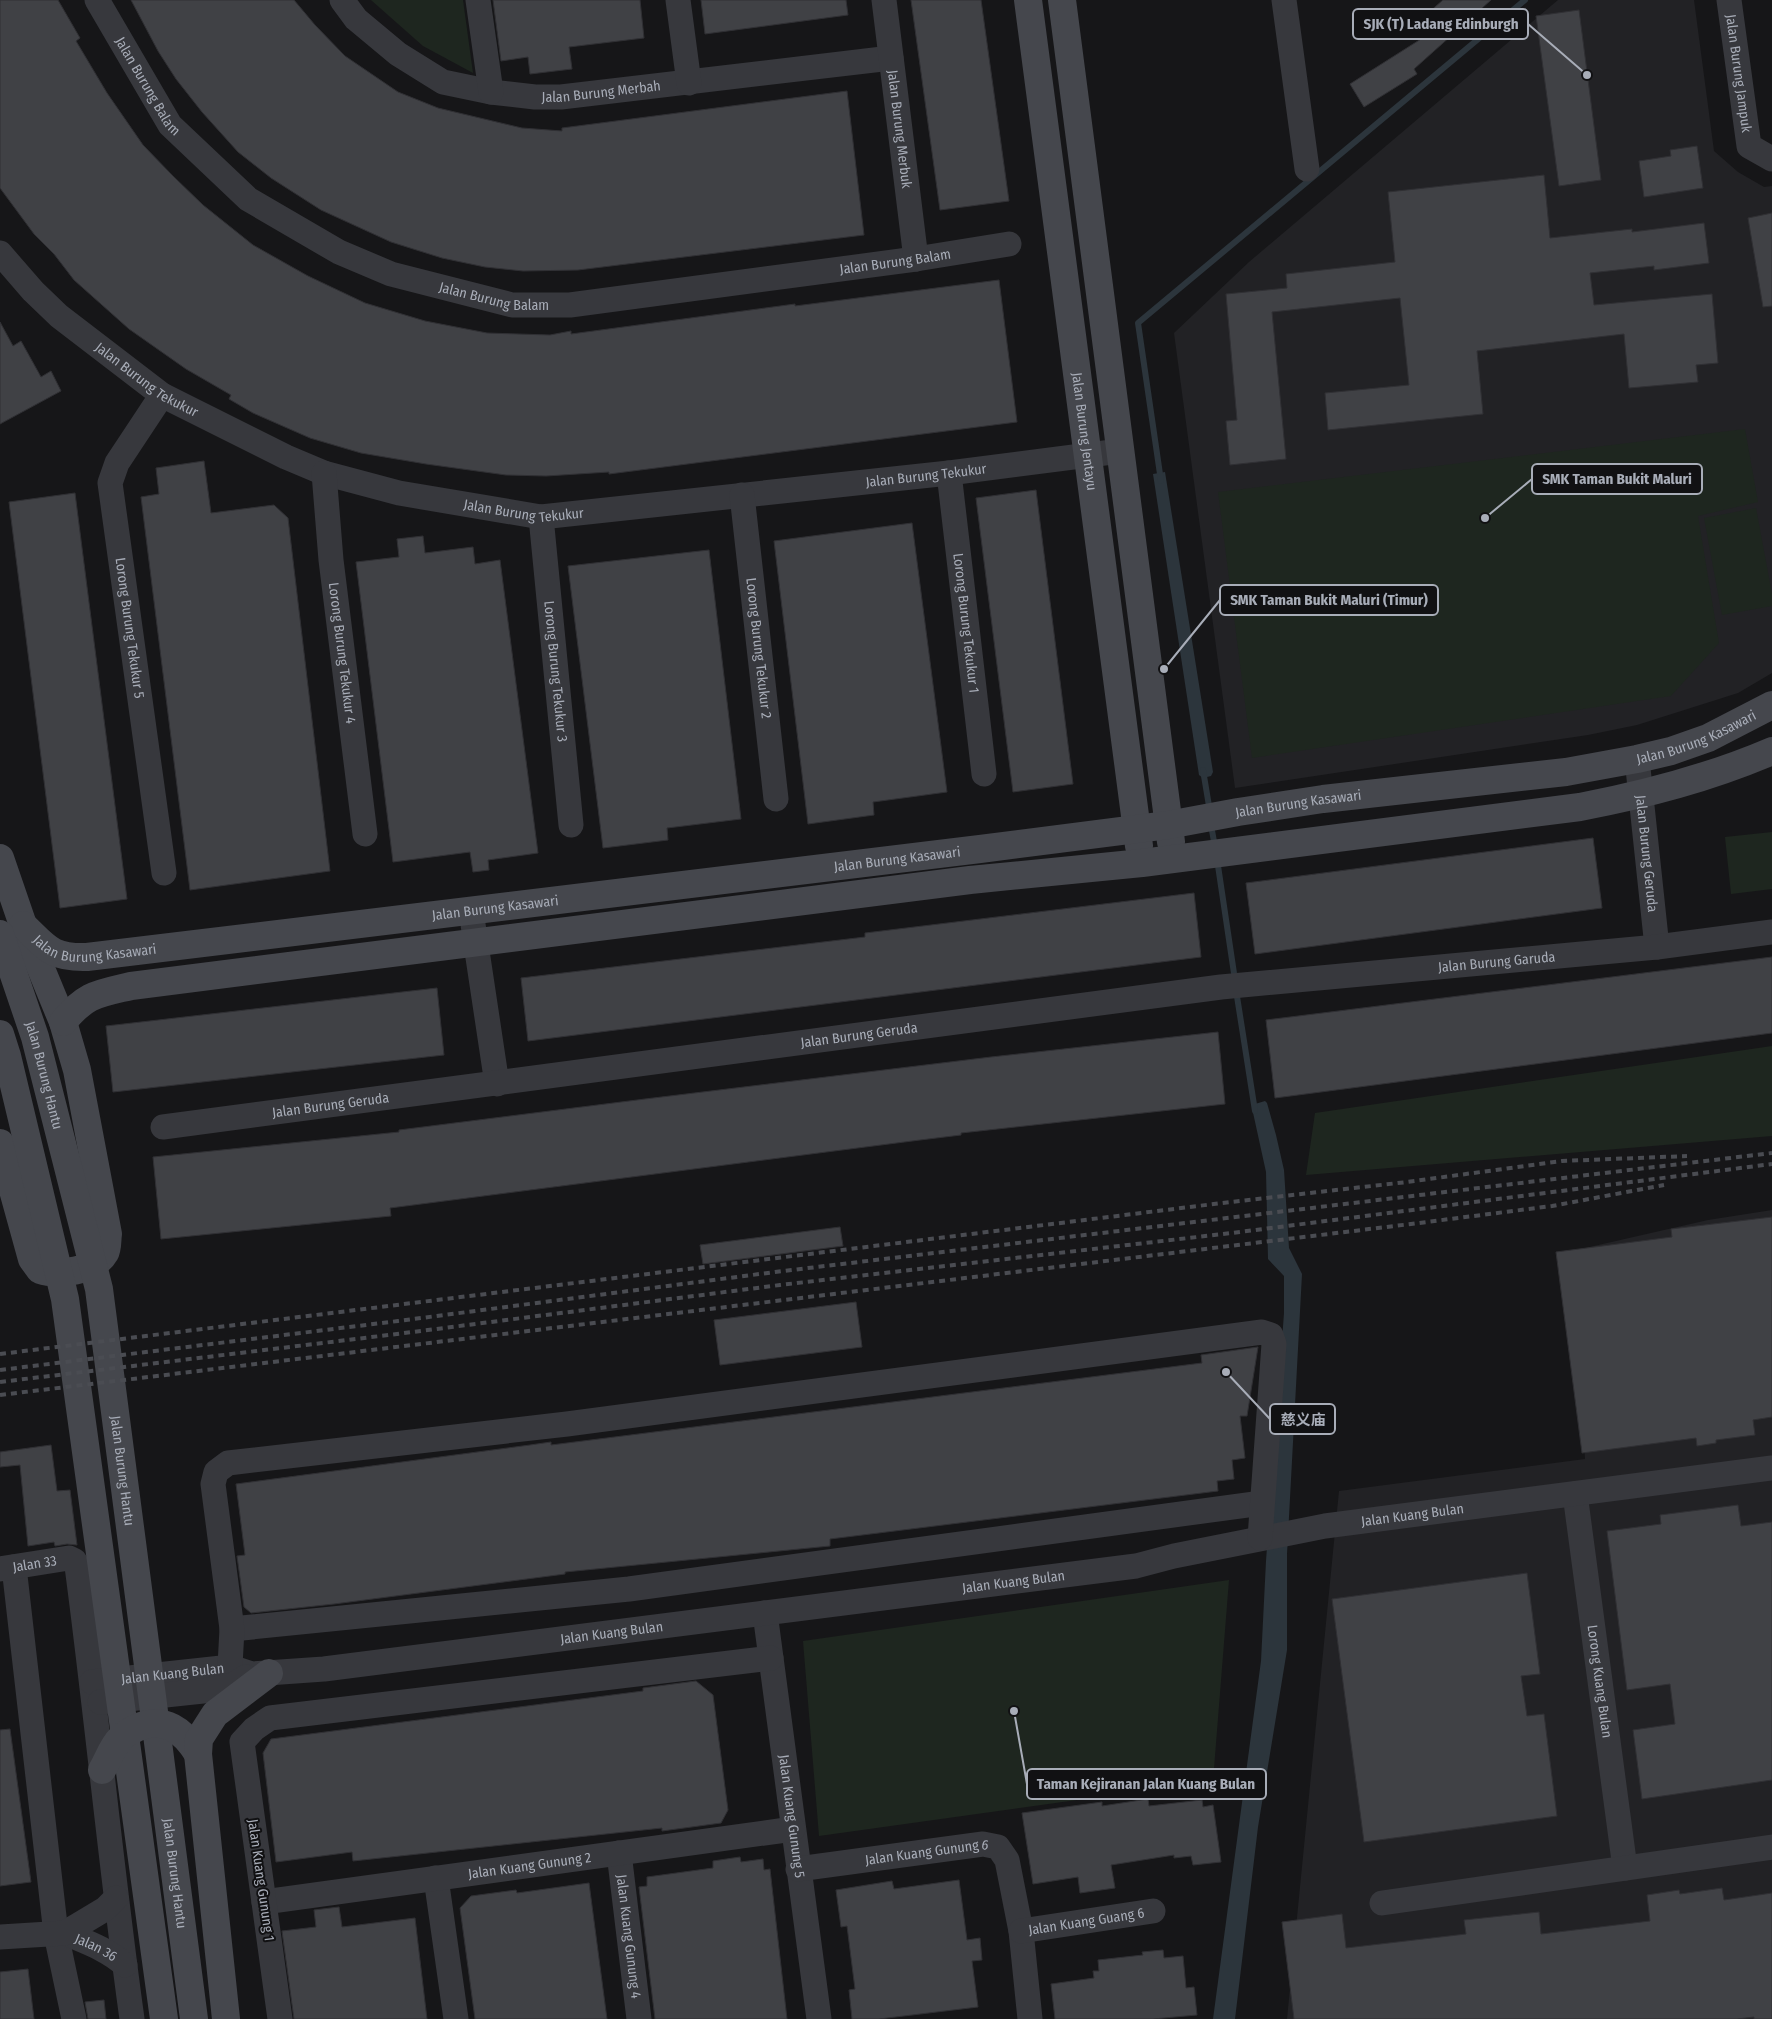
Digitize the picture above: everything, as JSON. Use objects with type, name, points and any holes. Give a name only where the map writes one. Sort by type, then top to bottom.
[{"type":"street","name":"Jalan Burung Balam","points":[[98,0],[170,125],[248,199],[339,252],[391,274],[512,305],[570,305],[916,259],[1009,244]]},
{"type":"street","name":"Jalan Burung Merbah","points":[[342,0],[356,19],[398,54],[443,82],[491,92],[536,97],[561,97],[689,83],[891,58]]},
{"type":"street","points":[[478,0],[491,92]]},
{"type":"street","points":[[678,0],[689,83]]},
{"type":"street","name":"Jalan Burung Merbuk","points":[[884,0],[916,259]]},
{"type":"street","name":"Jalan Burung Jentayu","points":[[1028,0],[1136,830],[1142,863]]},
{"type":"street","points":[[1062,0],[1168,825],[1174,859]]},
{"type":"street","points":[[1284,0],[1308,169]]},
{"type":"street","name":"Jalan Burung Jampuk","points":[[1729,0],[1749,146],[1772,159]]},
{"type":"street","name":"Jalan Burung Tekukur","points":[[0,253],[59,316],[162,395],[263,446],[324,473],[399,493],[541,517],[949,473],[1120,451]]},
{"type":"street","name":"Lorong Burung Tekukur 5","points":[[162,395],[117,463],[110,483],[164,873]]},
{"type":"street","name":"Lorong Burung Tekukur 4","points":[[324,473],[331,560],[365,834]]},
{"type":"street","name":"Lorong Burung Tekukur 1","points":[[949,473],[984,774]]},
{"type":"street","name":"Lorong Burung Tekukur 2","points":[[742,495],[776,800]]},
{"type":"street","name":"Lorong Burung Tekukur 3","points":[[541,517],[571,825]]},
{"type":"street","name":"Jalan Burung Kasawari","points":[[11,929],[49,951],[62,956],[114,954],[1136,830],[1323,799],[1566,772],[1637,759],[1671,751],[1708,738],[1772,705]]},
{"type":"street","points":[[63,1022],[85,1000],[96,994],[132,986],[970,880],[1142,863],[1580,807],[1641,796],[1706,777],[1772,751]]},
{"type":"street","name":"Jalan Burung Geruda","points":[[1637,759],[1657,947]]},
{"type":"street","points":[[0,858],[11,929],[63,1022],[77,1070],[108,1234],[106,1252],[98,1262],[88,1268],[47,1272],[40,1270],[32,1259],[0,1143]]},
{"type":"street","points":[[471,911],[497,1084]]},
{"type":"street","name":"Jalan Burung Hantu","points":[[11,929],[34,1036],[99,1289],[194,2019]]},
{"type":"street","name":"Jalan Burung Garuda","points":[[1221,987],[1657,947],[1772,932]]},
{"type":"street","name":"Jalan Burung Geruda","points":[[163,1127],[1221,987]]},
{"type":"street","points":[[0,1034],[7,1056],[65,1299],[164,2019]]},
{"type":"street","points":[[226,2019],[198,1754],[199,1739],[215,1714],[241,1662],[213,1484],[216,1472],[228,1463],[567,1424],[1262,1332],[1271,1336],[1274,1344],[1261,1538]]},
{"type":"street","name":"Jalan Kuang Bulan","points":[[93,1692],[202,1670],[218,1659],[333,1668],[1136,1566],[1174,1556],[1325,1526],[1772,1468]]},
{"type":"street","name":"Lorong Kuang Bulan","points":[[1575,1494],[1624,1868]]},
{"type":"street","points":[[241,1662],[629,1589],[1262,1503]]},
{"type":"street","name":"Jalan 33","points":[[7,1568],[69,1558],[75,1561],[93,1692]]},
{"type":"street","points":[[7,1568],[74,2019]]},
{"type":"street","name":"Jalan Kuang Gunung 5","points":[[765,1613],[819,2019]]},
{"type":"street","name":"Jalan Kuang Gunung 1","points":[[280,2019],[242,1742],[254,1729],[270,1718],[771,1658]]},
{"type":"street","name":"Jalan Kuang Bulan","points":[[93,1692],[203,1691],[241,1662]]},
{"type":"street","points":[[93,1692],[116,1898],[132,2019]]},
{"type":"street","points":[[102,1770],[120,1738],[141,1726],[158,1723],[176,1728],[188,1738],[198,1754]]},
{"type":"street","name":"Jalan Kuang Gunung 2","points":[[264,1902],[793,1830]]},
{"type":"street","name":"Jalan Kuang Gunung 6","points":[[798,1868],[983,1844],[998,1847],[1007,1860],[1021,1931],[1030,2019]]},
{"type":"street","points":[[1382,1903],[1772,1847]]},
{"type":"street","name":"Jalan Kuang Gunung 4","points":[[619,1853],[638,2019]]},
{"type":"street","points":[[436,1878],[456,2019]]},
{"type":"street","name":"Jalan 36","points":[[60,1933],[105,1909],[116,1898]]},
{"type":"street","name":"Jalan Kuang Guang 6","points":[[1021,1931],[1153,1911]]},
{"type":"street","name":"Jalan 36","points":[[0,1937],[60,1933],[101,1948],[113,1955],[124,1965]]},
{"type":"shaded area","points":[[371,0],[463,0],[473,73],[423,46]]},
{"type":"shaded area","points":[[1558,0],[1694,0],[1714,151],[1738,172],[1764,187],[1772,186],[1772,673],[1738,693],[1637,725],[1588,735],[1235,788],[1174,333],[1249,262]]},
{"type":"shaded area","points":[[1745,429],[1758,502],[1698,516],[1719,643],[1671,696],[1252,758],[1218,492]]},
{"type":"shaded area","points":[[1165,472],[1213,772],[1211,776],[1203,778],[1199,775],[1153,474]]},
{"type":"shaded area","points":[[1756,508],[1772,594],[1772,606],[1722,615],[1704,518]]},
{"type":"shaded area","points":[[1772,832],[1772,889],[1731,894],[1725,837]]},
{"type":"shaded area","points":[[1772,1046],[1772,1136],[1306,1175],[1315,1113]]},
{"type":"shaded area","points":[[1265,1101],[1276,1135],[1284,1170],[1289,1248],[1302,1274],[1287,1554],[1287,1650],[1258,1827],[1235,2019],[1213,2019],[1261,1661],[1266,1561],[1284,1313],[1284,1276],[1268,1259],[1266,1172],[1252,1108],[1255,1104]]},
{"type":"shaded area","points":[[1772,1210],[1772,2019],[1287,2019],[1339,1491],[1585,1459],[1572,1251],[1708,1220]]},
{"type":"shaded area","points":[[1229,1580],[1213,1781],[819,1836],[803,1641]]},
{"type":"building","points":[[0,0],[58,0],[80,38],[76,41],[107,93],[143,145],[173,176],[203,205],[253,245],[308,276],[365,303],[425,321],[487,333],[550,335],[571,331],[571,334],[795,304],[795,306],[999,280],[1017,422],[609,474],[609,472],[546,476],[506,475],[426,464],[361,453],[310,438],[253,413],[229,399],[231,395],[186,369],[129,329],[74,280],[54,254],[34,234],[0,188]]},
{"type":"building","points":[[131,0],[294,0],[345,56],[398,92],[438,108],[522,128],[562,131],[562,128],[847,91],[864,235],[578,270],[523,271],[485,267],[442,258],[391,242],[321,210],[271,178],[238,152],[202,112],[176,79],[158,51]]},
{"type":"building","points":[[493,0],[640,0],[644,38],[569,47],[572,69],[530,74],[528,57],[501,61]]},
{"type":"building","points":[[701,0],[846,0],[848,15],[705,34]]},
{"type":"building","points":[[911,0],[981,0],[1009,201],[940,210]]},
{"type":"building","points":[[1443,0],[1491,0],[1414,69],[1417,74],[1364,107],[1350,84],[1421,39],[1411,28]]},
{"type":"building","points":[[1579,10],[1601,180],[1559,186],[1536,16]]},
{"type":"building","points":[[1697,146],[1703,188],[1644,197],[1639,161],[1671,156],[1670,150]]},
{"type":"building","points":[[1544,175],[1550,238],[1632,229],[1632,232],[1704,223],[1709,263],[1654,270],[1654,266],[1590,273],[1594,305],[1712,294],[1718,363],[1696,365],[1698,382],[1629,388],[1624,334],[1477,351],[1483,414],[1328,430],[1325,393],[1409,385],[1400,298],[1272,312],[1286,459],[1230,465],[1226,421],[1237,420],[1226,294],[1287,288],[1286,274],[1395,262],[1388,192]]},
{"type":"building","points":[[1772,213],[1772,306],[1763,307],[1748,218]]},
{"type":"building","points":[[0,322],[13,346],[21,341],[41,377],[51,371],[61,391],[0,424]]},
{"type":"building","points":[[204,461],[211,513],[274,505],[288,518],[330,871],[190,890],[141,497],[159,494],[156,468]]},
{"type":"building","points":[[1036,490],[1073,784],[1013,792],[976,498]]},
{"type":"building","points":[[75,493],[127,899],[60,908],[9,502]]},
{"type":"building","points":[[912,523],[947,792],[873,802],[874,815],[808,824],[774,541]]},
{"type":"building","points":[[423,536],[425,553],[473,547],[475,564],[500,560],[538,853],[488,860],[489,870],[473,872],[470,852],[393,862],[356,562],[399,557],[397,539]]},
{"type":"building","points":[[709,550],[741,819],[667,828],[668,840],[603,848],[568,566]]},
{"type":"building","points":[[1593,838],[1602,908],[1255,954],[1246,883]]},
{"type":"building","points":[[1194,893],[1201,957],[528,1041],[521,978],[865,937],[865,933]]},
{"type":"building","points":[[1772,957],[1772,1033],[1275,1098],[1266,1020]]},
{"type":"building","points":[[437,988],[444,1055],[113,1092],[106,1026]]},
{"type":"building","points":[[1218,1032],[1225,1104],[961,1133],[961,1135],[390,1208],[391,1216],[161,1239],[153,1157],[399,1132],[399,1130],[645,1099],[991,1057]]},
{"type":"building","points":[[1772,1217],[1772,1417],[1753,1420],[1755,1435],[1716,1440],[1716,1443],[1697,1446],[1696,1438],[1582,1453],[1556,1252],[1672,1237],[1671,1229]]},
{"type":"building","points":[[840,1227],[843,1246],[703,1264],[700,1245]]},
{"type":"building","points":[[856,1302],[862,1347],[720,1365],[714,1320]]},
{"type":"building","points":[[1258,1347],[1247,1416],[1240,1416],[1245,1458],[1232,1460],[1234,1479],[1217,1481],[1218,1491],[830,1539],[830,1546],[565,1572],[565,1574],[251,1613],[244,1607],[237,1556],[245,1555],[236,1484],[551,1442],[551,1445],[1202,1363],[1201,1355]]},
{"type":"building","points":[[51,1445],[57,1491],[70,1490],[77,1545],[55,1546],[54,1542],[28,1546],[20,1465],[0,1467],[0,1452]]},
{"type":"building","points":[[1738,1505],[1741,1526],[1772,1522],[1772,1780],[1642,1799],[1633,1730],[1675,1724],[1670,1684],[1627,1690],[1607,1531],[1661,1524],[1660,1515]]},
{"type":"building","points":[[1527,1573],[1540,1674],[1521,1676],[1527,1716],[1544,1714],[1557,1816],[1364,1842],[1332,1599]]},
{"type":"building","points":[[696,1681],[713,1695],[728,1810],[721,1823],[662,1831],[662,1828],[353,1861],[352,1852],[276,1862],[263,1753],[271,1739],[643,1691],[643,1688]]},
{"type":"building","points":[[10,1729],[31,1882],[0,1886],[0,1730]]},
{"type":"building","points":[[1148,1799],[1149,1806],[1202,1800],[1203,1807],[1213,1805],[1221,1862],[1193,1865],[1191,1856],[1174,1858],[1174,1855],[1111,1865],[1115,1888],[1080,1893],[1078,1877],[1033,1884],[1022,1813],[1102,1802],[1102,1806]]},
{"type":"building","points":[[740,1857],[741,1862],[763,1859],[764,1870],[770,1869],[787,2019],[655,2019],[639,1887],[647,1886],[647,1877],[713,1868],[713,1861]]},
{"type":"building","points":[[959,1880],[967,1940],[980,1938],[982,1960],[972,1961],[978,2007],[879,2019],[852,2019],[849,1990],[855,1989],[847,1926],[841,1927],[836,1890],[892,1881],[894,1889]]},
{"type":"building","points":[[589,1883],[607,2019],[475,2019],[460,1908],[471,1896],[516,1890],[517,1893]]},
{"type":"building","points":[[1722,1888],[1724,1900],[1772,1893],[1772,2019],[1754,2019],[1754,2017],[1737,2019],[1294,2019],[1282,1922],[1342,1914],[1346,1948],[1466,1934],[1464,1920],[1539,1912],[1541,1934],[1650,1921],[1647,1895],[1679,1890],[1680,1894]]},
{"type":"building","points":[[339,1907],[342,1927],[415,1918],[427,2019],[294,2019],[282,1931],[316,1927],[314,1910]]},
{"type":"building","points":[[1163,1950],[1164,1958],[1183,1956],[1186,1988],[1194,1987],[1197,2015],[1153,2019],[1055,2019],[1051,1984],[1094,1978],[1093,1971],[1099,1971],[1098,1960],[1143,1955],[1142,1952]]},
{"type":"building","points":[[28,1969],[34,2019],[0,2019],[0,1972]]},
{"type":"building","points":[[104,2000],[106,2019],[88,2019],[85,2002]]},
{"type":"waterway","points":[[1161,481],[1138,323],[1525,0]]},
{"type":"waterway","points":[[1203,770],[1210,812]]},
{"type":"waterway","points":[[1211,825],[1215,847]]},
{"type":"waterway","points":[[1217,859],[1235,980]]},
{"type":"waterway","points":[[1236,990],[1255,1111]]},
{"type":"railway","points":[[0,1370],[775,1272],[1772,1153]]},
{"type":"railway","points":[[0,1354],[1222,1203],[1407,1182],[1562,1161],[1687,1156]]},
{"type":"railway","points":[[0,1382],[780,1285],[1232,1233],[1772,1164]]},
{"type":"railway","points":[[0,1395],[1411,1224],[1552,1206],[1664,1185]]},
{"type":"place","name":"SJK (T) Ladang Edinburgh","points":[[1587,75]]},
{"type":"place","name":"SMK Taman Bukit Maluri","points":[[1485,518]]},
{"type":"place","name":"SMK Taman Bukit Maluri (Timur)","points":[[1164,669]]},
{"type":"place","name":"慈义庙","points":[[1226,1372]]},
{"type":"place","name":"Taman Kejiranan Jalan Kuang Bulan","points":[[1014,1711]]}]
